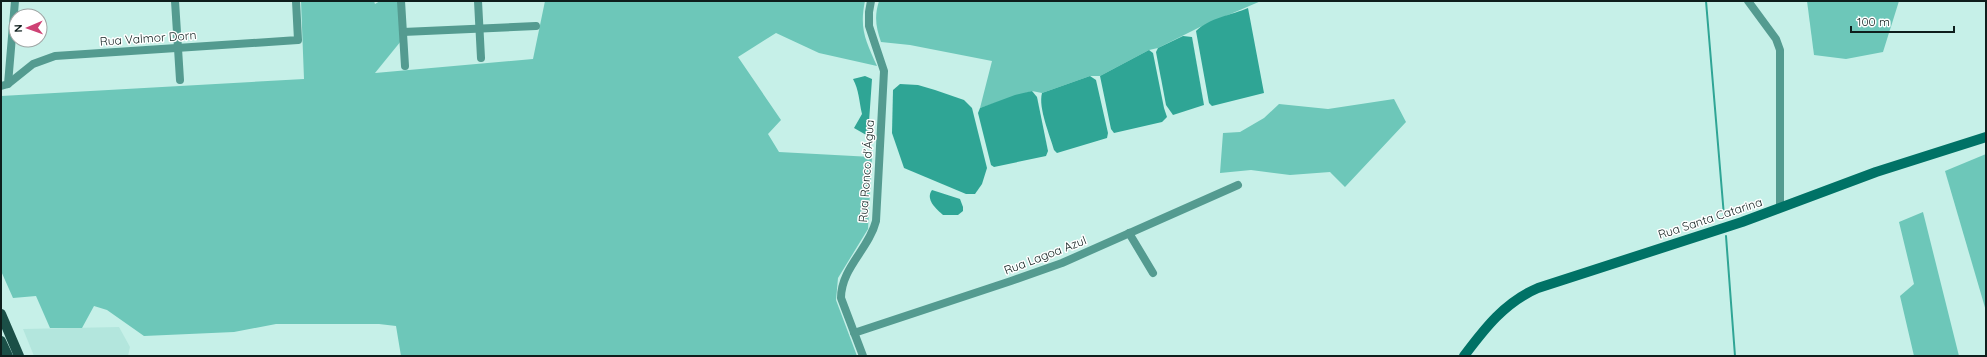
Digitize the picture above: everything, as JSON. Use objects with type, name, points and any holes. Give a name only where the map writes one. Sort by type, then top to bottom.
[{"type":"main road","points":[[1,314],[19,356]]},
{"type":"main road","points":[[1,341],[8,356]]},
{"type":"street","points":[[4,85],[15,1]]},
{"type":"street","points":[[175,1],[180,80]]},
{"type":"street","name":"Rua Valmor Dorn","points":[[4,85],[33,64],[48,57],[298,40],[296,1]]},
{"type":"street","points":[[401,1],[405,66]]},
{"type":"street","points":[[478,1],[481,58]]},
{"type":"street","name":"Rua Ronco d’Água","points":[[863,356],[841,298],[841,289],[843,279],[873,232],[876,221],[884,71],[869,26],[871,1]]},
{"type":"street","points":[[1748,1],[1776,39],[1780,50],[1780,208]]},
{"type":"street","points":[[403,32],[536,26]]},
{"type":"street","name":"Rua Santa Catarina","points":[[1464,356],[1495,317],[1524,294],[1780,208],[1876,172],[1986,137]]},
{"type":"street","name":"Rua Lagoa Azul","points":[[854,333],[1062,263],[1238,185]]},
{"type":"street","points":[[1129,233],[1153,273]]},
{"type":"shaded area","points":[[301,1],[374,1],[375,4],[380,1],[399,1],[401,41],[375,73],[533,59],[545,1],[865,1],[863,11],[863,27],[867,42],[877,66],[819,53],[776,33],[738,57],[781,120],[768,134],[779,152],[872,157],[868,229],[838,278],[836,300],[857,356],[401,356],[396,326],[379,324],[276,324],[234,332],[144,336],[107,310],[94,306],[82,328],[50,328],[36,296],[13,298],[1,271],[1,96],[304,79]]},
{"type":"shaded area","points":[[879,1],[1261,1],[1200,27],[1158,48],[1149,50],[1100,76],[1090,76],[1042,93],[1032,91],[980,108],[992,61],[910,45],[881,42],[876,22],[876,12]]},
{"type":"shaded area","points":[[1807,1],[1899,1],[1883,52],[1846,59],[1814,55]]},
{"type":"shaded area","points":[[1248,8],[1264,93],[1212,106],[1209,103],[1196,31],[1207,23]]},
{"type":"shaded area","points":[[1183,36],[1192,37],[1204,105],[1173,115],[1166,105],[1156,52],[1158,48]]},
{"type":"shaded area","points":[[1149,50],[1153,53],[1167,117],[1162,122],[1114,133],[1111,129],[1100,76]]},
{"type":"shaded area","points":[[865,76],[872,79],[868,136],[854,128],[862,114],[858,91],[853,79]]},
{"type":"shaded area","points":[[1090,76],[1096,80],[1108,133],[1107,138],[1057,153],[1054,150],[1043,114],[1041,99],[1042,93]]},
{"type":"shaded area","points":[[900,84],[918,85],[935,90],[964,100],[972,108],[987,168],[982,184],[975,194],[966,194],[904,168],[892,133],[893,90]]},
{"type":"shaded area","points":[[1032,91],[1037,97],[1048,151],[1046,156],[994,167],[991,165],[978,113],[980,108],[1015,95]]},
{"type":"shaded area","points":[[1394,99],[1406,122],[1345,187],[1330,172],[1290,175],[1251,170],[1220,173],[1223,133],[1240,132],[1264,118],[1279,104],[1328,109]]},
{"type":"shaded area","points":[[1986,154],[1986,311],[1945,171]]},
{"type":"shaded area","points":[[932,190],[960,199],[963,211],[958,215],[943,215],[932,204],[930,193]]},
{"type":"shaded area","points":[[1923,212],[1959,356],[1914,356],[1900,296],[1914,284],[1899,222]]},
{"type":"shaded area","points":[[119,327],[130,347],[128,356],[34,356],[23,329]]},
{"type":"waterway","points":[[1706,1],[1724,216]]},
{"type":"waterway","points":[[1726,236],[1735,356]]}]
